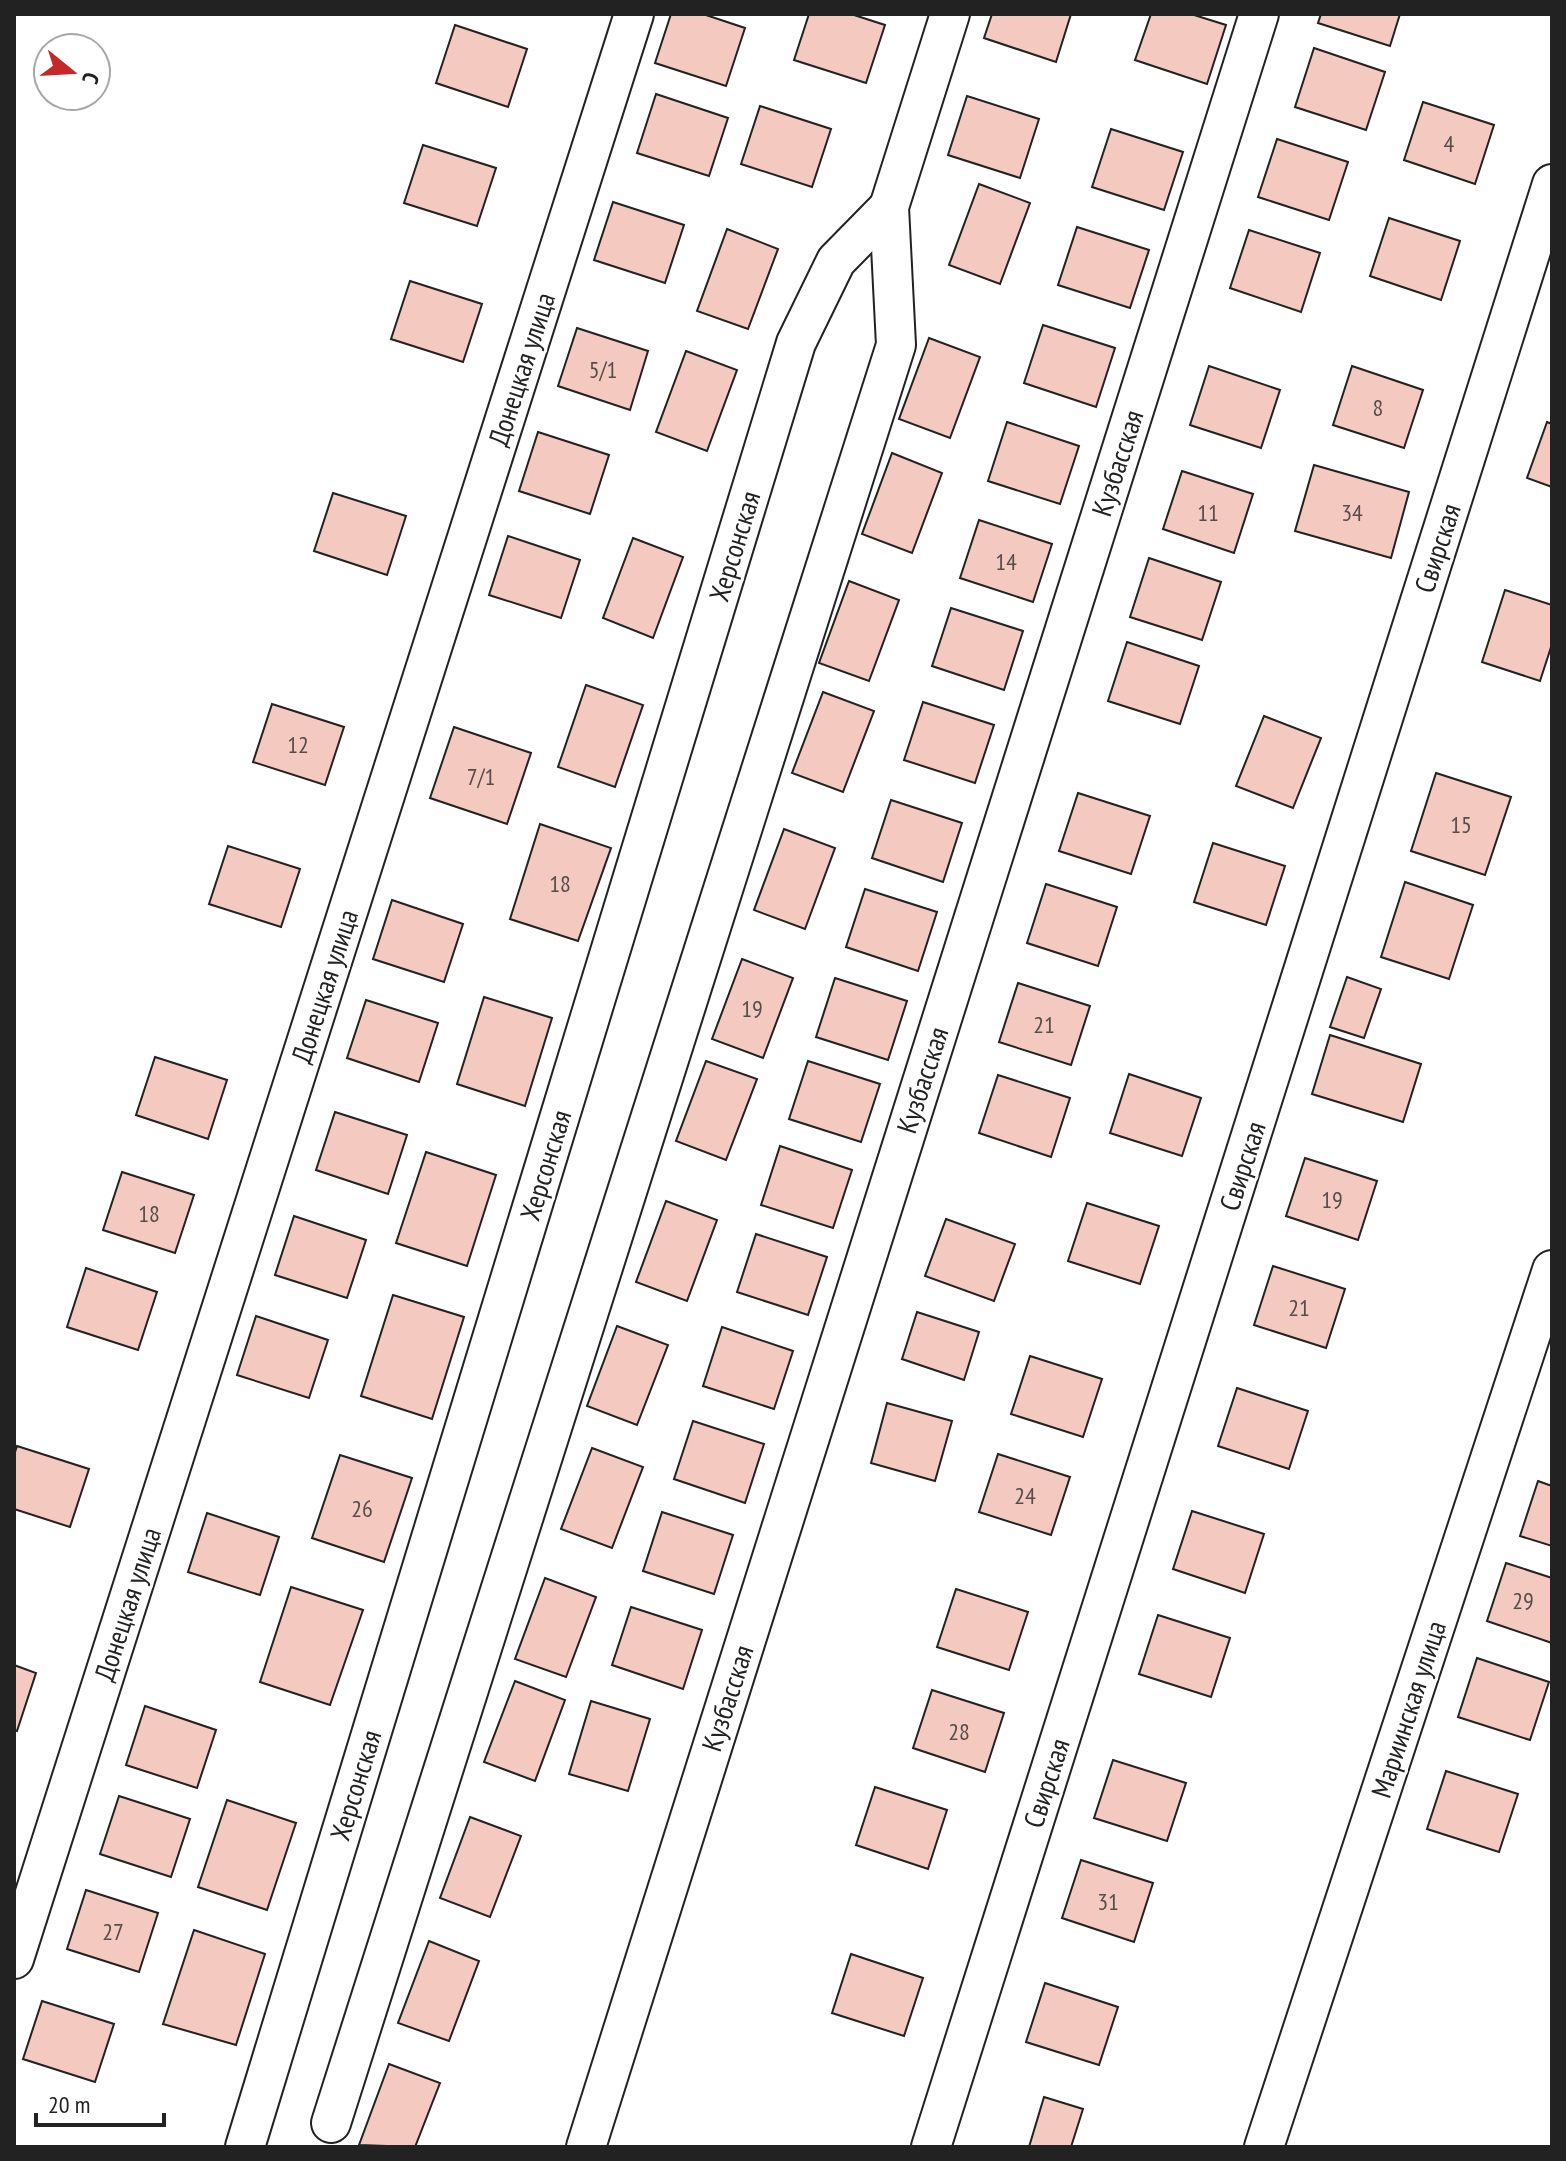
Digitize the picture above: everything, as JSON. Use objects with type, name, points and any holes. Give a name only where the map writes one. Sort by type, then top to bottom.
[{"type":"street","name":"Донецкая улица","points":[[14,1959],[634,14]]},
{"type":"street","name":"Херсонская","points":[[331,2123],[896,345],[889,207],[950,14]]},
{"type":"street","name":"Кузбасская","points":[[586,2147],[1259,14]]},
{"type":"street","name":"Свирская","points":[[931,2147],[1552,184]]},
{"type":"street","name":"Херсонская","points":[[245,2147],[796,343],[836,261],[889,207]]},
{"type":"street","name":"Мариинская улица","points":[[1264,2147],[1552,1270]]},
{"type":"building","points":[[671,14],[703,14],[745,28],[726,86],[655,63]]},
{"type":"building","points":[[809,14],[851,14],[885,25],[866,83],[794,60]]},
{"type":"building","points":[[992,14],[1071,14],[1056,62],[984,38]]},
{"type":"building","points":[[1151,14],[1191,14],[1226,25],[1207,84],[1135,60]]},
{"type":"building","points":[[1321,14],[1400,14],[1390,46],[1318,23]]},
{"type":"building","points":[[455,25],[527,49],[508,107],[436,83]]},
{"type":"building","points":[[1314,48],[1385,72],[1366,130],[1295,107]]},
{"type":"building","points":[[656,94],[728,118],[709,176],[637,153]]},
{"type":"building","points":[[967,96],[1039,119],[1020,178],[948,155]]},
{"type":"building","points":[[1423,102],[1494,125],[1475,184],[1404,160]]},
{"type":"building","points":[[760,106],[831,129],[812,187],[741,164]]},
{"type":"building","points":[[1111,129],[1183,152],[1164,210],[1092,187]]},
{"type":"building","points":[[1277,139],[1348,162],[1329,220],[1258,197]]},
{"type":"building","points":[[423,145],[496,168],[477,226],[404,203]]},
{"type":"building","points":[[979,184],[1030,203],[1000,284],[949,265]]},
{"type":"building","points":[[613,202],[684,225],[665,283],[594,260]]},
{"type":"building","points":[[1389,218],[1460,241],[1441,300],[1370,276]]},
{"type":"building","points":[[1077,227],[1149,250],[1130,308],[1058,285]]},
{"type":"building","points":[[727,229],[778,249],[748,329],[697,311]]},
{"type":"building","points":[[1249,230],[1320,253],[1301,312],[1230,288]]},
{"type":"building","points":[[410,281],[482,304],[463,362],[391,339]]},
{"type":"building","points":[[1043,325],[1115,348],[1096,407],[1024,383]]},
{"type":"building","points":[[577,328],[648,351],[630,410],[558,386]]},
{"type":"building","points":[[929,338],[980,357],[950,438],[899,419]]},
{"type":"building","points":[[686,351],[737,370],[707,451],[656,432]]},
{"type":"building","points":[[1209,366],[1280,390],[1261,448],[1190,425]]},
{"type":"building","points":[[1352,366],[1423,390],[1404,448],[1333,425]]},
{"type":"building","points":[[1007,422],[1079,446],[1060,504],[988,481]]},
{"type":"building","points":[[1547,422],[1552,424],[1552,487],[1527,478]]},
{"type":"building","points":[[538,432],[609,455],[590,514],[519,491]]},
{"type":"building","points":[[892,453],[942,473],[912,553],[862,534]]},
{"type":"building","points":[[1314,465],[1409,492],[1391,558],[1295,531]]},
{"type":"building","points":[[1182,471],[1253,494],[1234,553],[1163,529]]},
{"type":"building","points":[[333,493],[406,516],[387,575],[314,551]]},
{"type":"building","points":[[979,520],[1052,544],[1033,602],[960,578]]},
{"type":"building","points":[[508,536],[580,560],[561,618],[489,595]]},
{"type":"building","points":[[633,538],[683,557],[653,638],[603,618]]},
{"type":"building","points":[[1149,558],[1221,582],[1202,640],[1130,617]]},
{"type":"building","points":[[849,581],[899,600],[869,681],[819,663]]},
{"type":"building","points":[[1505,590],[1552,605],[1552,644],[1540,681],[1482,662]]},
{"type":"building","points":[[951,608],[1023,631],[1004,690],[932,666]]},
{"type":"building","points":[[1127,642],[1199,666],[1180,724],[1108,701]]},
{"type":"building","points":[[586,685],[643,705],[615,787],[558,767]]},
{"type":"building","points":[[823,692],[874,711],[843,792],[792,773]]},
{"type":"building","points":[[923,702],[994,725],[975,783],[904,760]]},
{"type":"building","points":[[272,704],[344,727],[325,785],[253,762]]},
{"type":"building","points":[[1264,716],[1321,738],[1293,808],[1236,786]]},
{"type":"building","points":[[454,727],[531,753],[507,824],[430,798]]},
{"type":"building","points":[[1436,773],[1511,797],[1485,875],[1411,851]]},
{"type":"building","points":[[1078,793],[1150,816],[1131,874],[1059,851]]},
{"type":"building","points":[[891,800],[962,823],[943,882],[872,858]]},
{"type":"building","points":[[540,824],[611,848],[578,941],[510,919]]},
{"type":"building","points":[[784,829],[835,848],[805,929],[754,910]]},
{"type":"building","points":[[1213,843],[1285,866],[1266,925],[1194,902]]},
{"type":"building","points":[[228,846],[300,869],[281,927],[209,904]]},
{"type":"building","points":[[1405,882],[1473,905],[1449,979],[1381,957]]},
{"type":"building","points":[[1046,884],[1117,907],[1098,966],[1027,943]]},
{"type":"building","points":[[865,889],[937,912],[918,971],[846,947]]},
{"type":"building","points":[[392,900],[463,924],[444,982],[373,959]]},
{"type":"building","points":[[742,959],[793,978],[763,1058],[712,1039]]},
{"type":"building","points":[[1347,977],[1381,989],[1364,1038],[1330,1027]]},
{"type":"building","points":[[835,978],[907,1001],[888,1060],[816,1037]]},
{"type":"building","points":[[1018,983],[1090,1006],[1071,1065],[999,1042]]},
{"type":"building","points":[[484,997],[552,1018],[525,1106],[457,1084]]},
{"type":"building","points":[[366,1000],[438,1023],[419,1082],[347,1058]]},
{"type":"building","points":[[1330,1035],[1421,1064],[1403,1122],[1312,1094]]},
{"type":"building","points":[[155,1057],[227,1080],[208,1139],[136,1115]]},
{"type":"building","points":[[706,1061],[757,1079],[726,1160],[676,1141]]},
{"type":"building","points":[[808,1061],[880,1084],[861,1142],[789,1119]]},
{"type":"building","points":[[1129,1074],[1201,1098],[1182,1156],[1110,1133]]},
{"type":"building","points":[[998,1075],[1070,1098],[1051,1157],[979,1133]]},
{"type":"building","points":[[335,1112],[407,1135],[388,1194],[316,1170]]},
{"type":"building","points":[[780,1146],[852,1170],[833,1228],[761,1205]]},
{"type":"building","points":[[426,1152],[496,1175],[467,1266],[396,1243]]},
{"type":"building","points":[[1305,1158],[1377,1181],[1358,1240],[1286,1216]]},
{"type":"building","points":[[122,1172],[194,1195],[175,1253],[103,1230]]},
{"type":"building","points":[[666,1201],[717,1220],[687,1301],[636,1282]]},
{"type":"building","points":[[1087,1203],[1159,1226],[1140,1284],[1068,1261]]},
{"type":"building","points":[[294,1216],[366,1240],[347,1298],[275,1275]]},
{"type":"building","points":[[946,1219],[1015,1244],[994,1301],[925,1276]]},
{"type":"building","points":[[756,1234],[827,1257],[808,1315],[737,1292]]},
{"type":"building","points":[[1273,1266],[1345,1289],[1326,1348],[1254,1325]]},
{"type":"building","points":[[86,1268],[157,1292],[138,1350],[67,1327]]},
{"type":"building","points":[[393,1295],[464,1317],[432,1419],[361,1396]]},
{"type":"building","points":[[917,1312],[979,1332],[964,1380],[902,1359]]},
{"type":"building","points":[[256,1316],[328,1340],[309,1398],[237,1375]]},
{"type":"building","points":[[617,1326],[668,1345],[637,1425],[587,1406]]},
{"type":"building","points":[[722,1327],[793,1351],[774,1409],[703,1386]]},
{"type":"building","points":[[1030,1356],[1102,1379],[1083,1437],[1011,1414]]},
{"type":"building","points":[[1237,1388],[1308,1411],[1289,1469],[1218,1446]]},
{"type":"building","points":[[887,1403],[952,1421],[935,1481],[871,1463]]},
{"type":"building","points":[[693,1421],[764,1444],[745,1503],[674,1479]]},
{"type":"building","points":[[17,1446],[89,1469],[70,1527],[14,1509],[14,1455]]},
{"type":"building","points":[[592,1448],[643,1467],[612,1548],[561,1529]]},
{"type":"building","points":[[998,1454],[1070,1477],[1051,1535],[979,1512]]},
{"type":"building","points":[[340,1455],[412,1478],[384,1562],[312,1538]]},
{"type":"building","points":[[1538,1481],[1552,1486],[1552,1546],[1520,1536]]},
{"type":"building","points":[[1192,1511],[1264,1534],[1245,1593],[1173,1569]]},
{"type":"building","points":[[662,1512],[733,1535],[714,1594],[643,1571]]},
{"type":"building","points":[[207,1513],[279,1537],[260,1595],[188,1572]]},
{"type":"building","points":[[1506,1563],[1552,1578],[1552,1643],[1487,1621]]},
{"type":"building","points":[[545,1578],[596,1597],[566,1677],[515,1659]]},
{"type":"building","points":[[291,1587],[363,1610],[330,1705],[260,1682]]},
{"type":"building","points":[[956,1589],[1028,1612],[1009,1670],[937,1647]]},
{"type":"building","points":[[631,1607],[702,1630],[683,1689],[612,1665]]},
{"type":"building","points":[[1158,1615],[1230,1638],[1211,1697],[1139,1674]]},
{"type":"building","points":[[1477,1658],[1549,1682],[1530,1740],[1458,1717]]},
{"type":"building","points":[[14,1665],[36,1673],[17,1731],[14,1730]]},
{"type":"building","points":[[515,1681],[565,1700],[535,1781],[484,1762]]},
{"type":"building","points":[[932,1690],[1004,1713],[985,1772],[913,1748]]},
{"type":"building","points":[[591,1701],[650,1719],[628,1791],[569,1774]]},
{"type":"building","points":[[145,1706],[216,1730],[197,1788],[126,1765]]},
{"type":"building","points":[[1113,1760],[1186,1783],[1167,1841],[1094,1818]]},
{"type":"building","points":[[1446,1771],[1518,1794],[1499,1852],[1427,1829]]},
{"type":"building","points":[[875,1787],[947,1810],[928,1869],[856,1845]]},
{"type":"building","points":[[119,1796],[190,1819],[171,1877],[100,1854]]},
{"type":"building","points":[[227,1800],[296,1823],[267,1910],[198,1887]]},
{"type":"building","points":[[470,1817],[521,1836],[490,1917],[440,1898]]},
{"type":"building","points":[[1081,1860],[1153,1883],[1134,1942],[1062,1918]]},
{"type":"building","points":[[86,1890],[158,1913],[139,1972],[67,1949]]},
{"type":"building","points":[[194,1930],[265,1954],[236,2045],[163,2024]]},
{"type":"building","points":[[429,1941],[479,1961],[449,2041],[398,2023]]},
{"type":"building","points":[[851,1954],[923,1978],[904,2036],[832,2013]]},
{"type":"building","points":[[1045,1983],[1118,2007],[1099,2065],[1026,2042]]},
{"type":"building","points":[[42,2001],[114,2024],[95,2082],[23,2059]]},
{"type":"building","points":[[389,2064],[440,2083],[415,2147],[359,2145]]},
{"type":"building","points":[[1044,2097],[1083,2109],[1071,2147],[1029,2147]]}]
